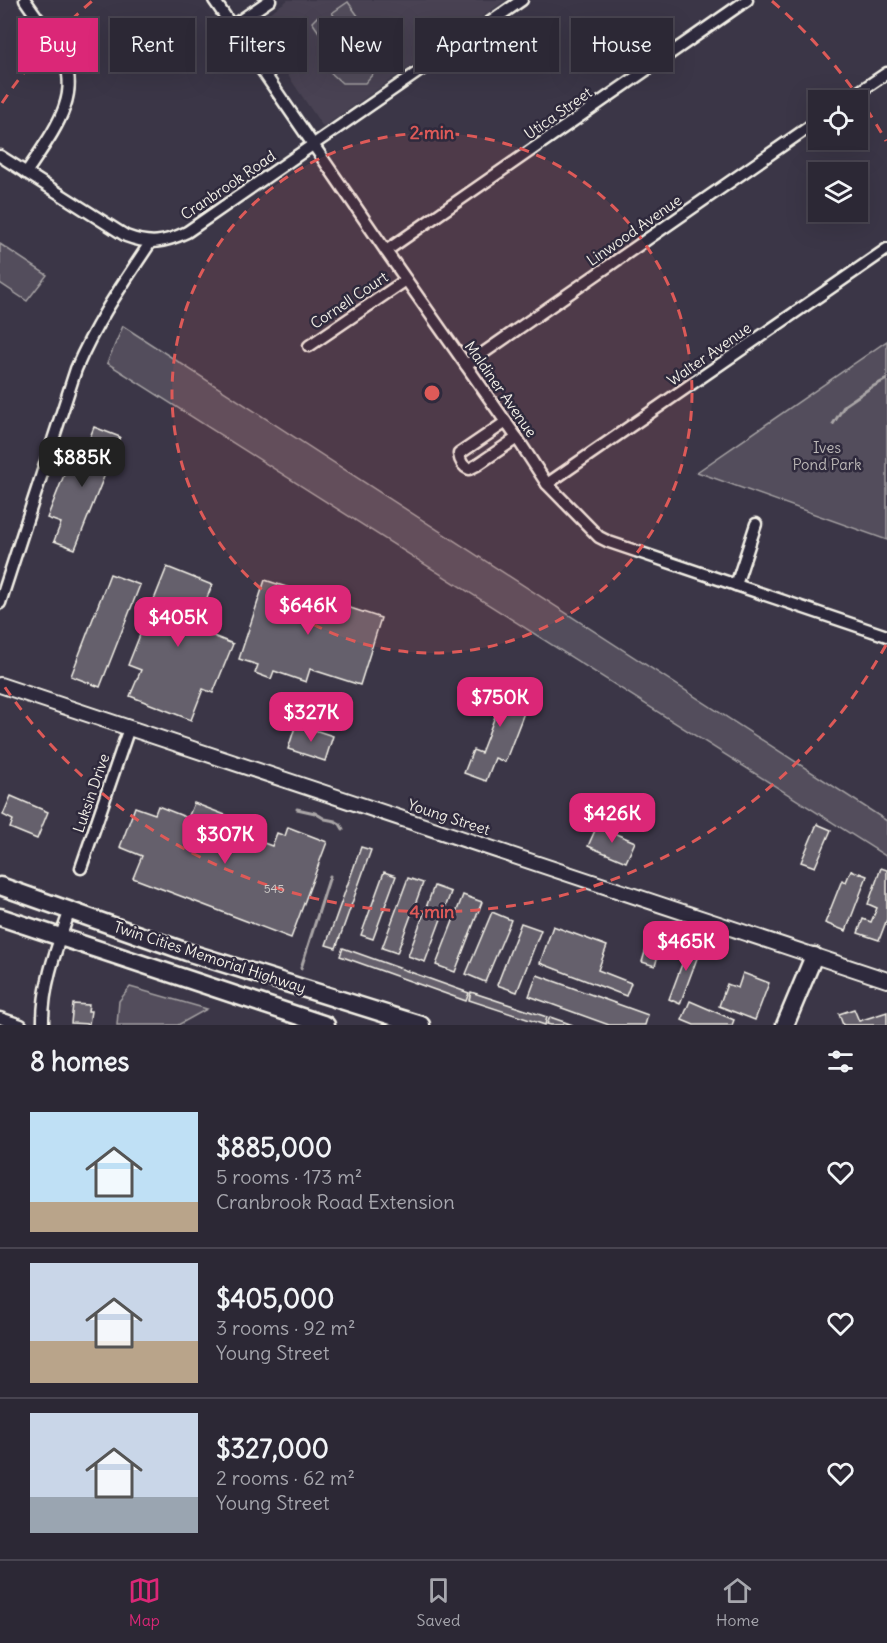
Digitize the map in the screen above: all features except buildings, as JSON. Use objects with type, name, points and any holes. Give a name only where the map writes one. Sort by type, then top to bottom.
[{"type":"main road","name":"Twin Cities Memorial Highway","points":[[0,886],[188,952],[421,1025]]},
{"type":"main road","name":"Twin Cities Memorial Highway","points":[[0,917],[326,1025]]},
{"type":"main road","points":[[785,1025],[814,956]]},
{"type":"main road","points":[[794,1025],[814,956]]},
{"type":"street","points":[[25,0],[62,55],[69,79],[69,92],[63,113],[26,173]]},
{"type":"street","name":"Maldiner Avenue","points":[[214,0],[226,18]]},
{"type":"street","points":[[244,18],[270,0]]},
{"type":"street","name":"Cranbrook Road","points":[[150,243],[187,232],[522,0]]},
{"type":"street","name":"Utica Street","points":[[386,251],[747,0]]},
{"type":"street","name":"Maldiner Avenue","points":[[263,72],[547,484],[599,537],[887,636]]},
{"type":"street","points":[[862,90],[887,73]]},
{"type":"street","name":"Linwood Avenue","points":[[466,365],[808,128]]},
{"type":"street","points":[[0,156],[126,236],[150,243],[102,316],[76,369],[0,603]]},
{"type":"street","name":"Walter Avenue","points":[[547,484],[887,249]]},
{"type":"street","name":"Cornell Court","points":[[309,346],[406,280]]},
{"type":"street","points":[[506,422],[459,454],[464,467],[469,469],[477,465],[517,438]]},
{"type":"street","points":[[736,585],[756,524]]},
{"type":"street","name":"Young Street","points":[[0,685],[887,980]]},
{"type":"street","name":"Luksin Drive","points":[[81,868],[129,728]]},
{"type":"street","points":[[43,1025],[48,980],[70,910]]},
{"type":"street","points":[[0,1018],[21,1025]]},
{"type":"shaded area","points":[[288,0],[506,0],[480,18],[415,18],[415,63],[403,71],[403,18],[319,18],[319,72],[402,72],[323,127],[286,72],[307,72],[307,18],[262,18]]},
{"type":"green space","points":[[348,2],[360,18],[336,18],[332,13]]},
{"type":"green space","points":[[318,16],[322,18],[319,18],[319,32],[312,22]]},
{"type":"green space","points":[[330,72],[374,72],[365,83],[342,83]]},
{"type":"green space","points":[[0,244],[47,275],[27,301],[0,283]]},
{"type":"green space","points":[[123,326],[887,821],[887,857],[107,363]]},
{"type":"green space","name":"Ives Pond Park","points":[[887,341],[887,540],[697,472]]},
{"type":"green space","points":[[130,987],[207,1009],[178,1025],[117,1025],[119,1001]]},
{"type":"waterway","points":[[833,424],[845,405],[887,379]]},
{"type":"waterway","points":[[297,809],[335,821],[343,829]]},
{"type":"waterway","points":[[301,968],[330,876]]}]
